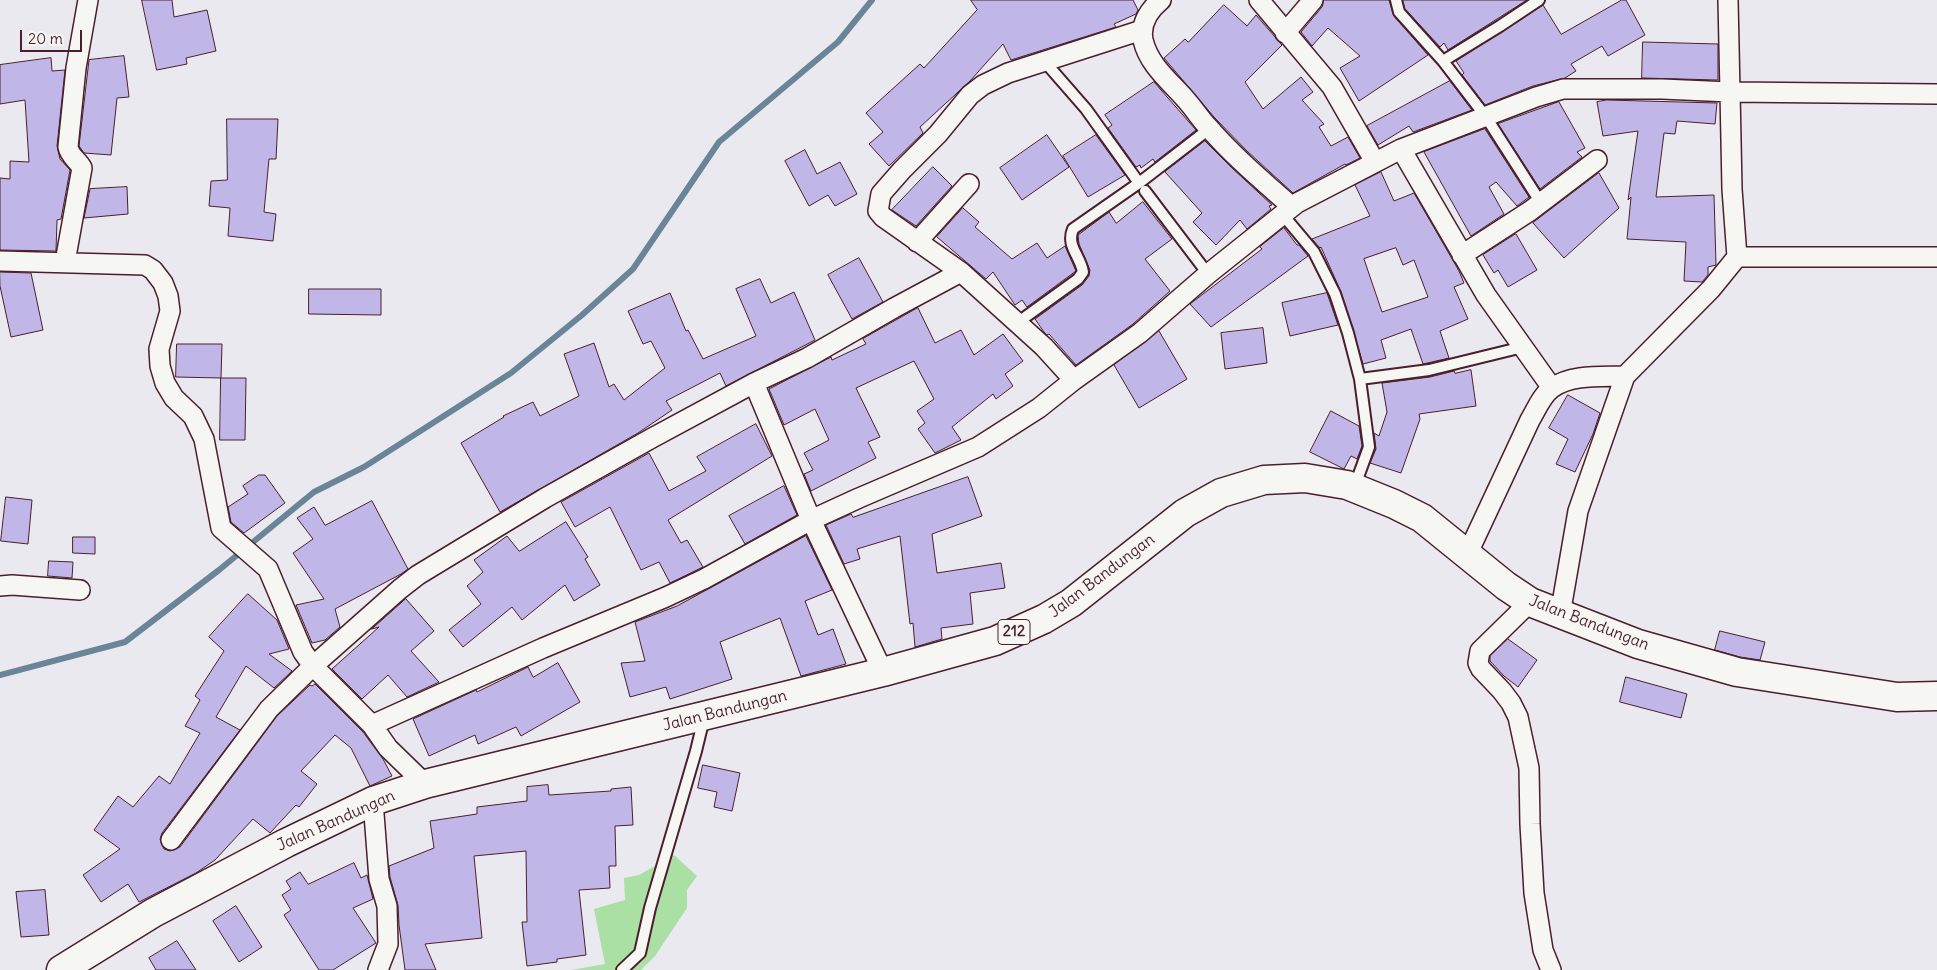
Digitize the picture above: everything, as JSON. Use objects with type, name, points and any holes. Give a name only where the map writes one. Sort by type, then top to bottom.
[{"type":"main road","name":"Jalan Bandungan","points":[[61,970],[153,913],[286,843],[373,801],[425,784],[883,672],[994,641],[1044,619],[1071,603],[1184,513],[1221,493],[1264,480],[1305,478],[1354,488],[1394,504],[1422,518],[1506,586],[1530,602],[1638,644],[1737,672],[1897,697],[1937,696]]},
{"type":"street","points":[[65,262],[82,168],[77,160],[71,156],[68,148],[76,68],[88,0]]},
{"type":"street","points":[[1161,0],[1146,17],[1142,30],[1148,54],[1155,66],[1188,101],[1209,128],[1288,211]]},
{"type":"street","points":[[1258,0],[1285,33],[1308,56],[1332,87],[1374,162]]},
{"type":"street","points":[[1285,33],[1314,0]]},
{"type":"street","points":[[1560,615],[1578,511],[1625,376],[1711,289],[1737,257],[1732,189],[1728,0]]},
{"type":"street","points":[[1074,380],[1044,347],[961,272],[917,242],[878,211],[881,194],[938,134],[970,95],[984,85],[1008,73],[1142,30]]},
{"type":"street","points":[[372,725],[543,648],[666,597],[704,579],[811,520],[978,447],[1039,408],[1074,380],[1140,333],[1208,274],[1288,211],[1374,162],[1401,149],[1536,97],[1564,90],[1662,88],[1730,92],[1937,94]]},
{"type":"street","points":[[1401,149],[1486,295],[1552,388]]},
{"type":"street","points":[[1462,255],[1541,203],[1597,160]]},
{"type":"street","points":[[917,242],[969,184]]},
{"type":"street","points":[[1737,257],[1937,257]]},
{"type":"street","points":[[0,261],[144,266],[153,270],[163,284],[168,296],[170,311],[159,349],[160,366],[165,383],[174,398],[192,416],[199,426],[204,439],[221,528],[238,545],[268,569],[303,652],[313,666],[372,725],[388,748],[425,784]]},
{"type":"street","points":[[171,840],[210,790],[259,721],[313,666],[400,588],[418,575],[545,498],[754,383],[807,358],[961,272]]},
{"type":"street","points":[[1467,555],[1541,400],[1552,388],[1578,378],[1625,376]]},
{"type":"street","points":[[754,383],[811,520],[883,672]]},
{"type":"street","points":[[0,586],[12,585],[80,590]]},
{"type":"street","points":[[1530,602],[1480,651],[1478,663],[1481,669],[1511,703],[1518,717],[1529,768],[1534,893],[1542,950],[1551,970]]},
{"type":"street","points":[[373,801],[378,879],[386,906],[388,944],[378,970]]},
{"type":"lane","points":[[1396,0],[1399,12],[1444,61],[1486,117],[1541,203]]},
{"type":"lane","points":[[1444,61],[1539,0]]},
{"type":"lane","points":[[1045,62],[1086,109],[1208,274]]},
{"type":"lane","points":[[1018,323],[1078,279],[1083,272],[1081,262],[1072,247],[1070,236],[1073,229],[1142,187],[1209,128]]},
{"type":"lane","points":[[1288,211],[1314,252],[1335,294],[1348,332],[1360,379],[1369,447],[1354,488]]},
{"type":"lane","points":[[1360,379],[1429,370],[1523,347]]},
{"type":"lane","points":[[622,970],[640,953],[650,908],[696,751],[704,716]]},
{"type":"green space","points":[[674,855],[697,876],[687,890],[687,908],[655,956],[641,970],[571,970],[605,964],[594,909],[625,900],[624,878],[639,875]]},
{"type":"building","points":[[142,0],[172,0],[174,17],[207,10],[216,51],[186,58],[187,64],[157,70]]},
{"type":"building","points":[[971,0],[1133,0],[1138,10],[1136,14],[1114,24],[1116,27],[1011,60],[1003,44],[970,81],[920,127],[923,133],[889,166],[869,144],[883,132],[866,113],[920,64],[924,68],[977,10]]},
{"type":"building","points":[[1324,0],[1389,0],[1394,16],[1428,55],[1359,101],[1340,68],[1360,56],[1328,28],[1312,46],[1301,32],[1322,7]]},
{"type":"building","points":[[1403,0],[1527,0],[1448,50],[1444,43],[1440,47],[1405,9]]},
{"type":"building","points":[[1622,0],[1626,0],[1645,35],[1608,56],[1602,46],[1571,64],[1576,71],[1565,78],[1533,86],[1485,105],[1462,75],[1464,73],[1456,61],[1543,5],[1561,34]]},
{"type":"building","points":[[1224,5],[1247,26],[1256,15],[1282,45],[1245,82],[1263,109],[1301,77],[1313,92],[1302,100],[1324,124],[1319,127],[1331,146],[1348,137],[1360,158],[1345,164],[1293,193],[1247,151],[1214,117],[1164,58],[1185,39],[1188,42]]},
{"type":"building","points":[[1643,42],[1718,44],[1718,80],[1642,78]]},
{"type":"building","points":[[124,56],[129,97],[117,98],[111,155],[84,153],[79,146],[89,60]]},
{"type":"building","points":[[51,58],[52,71],[65,70],[57,146],[60,159],[70,170],[61,219],[57,220],[56,251],[0,250],[0,178],[10,179],[10,161],[29,162],[25,100],[0,104],[0,65]]},
{"type":"building","points":[[1450,81],[1472,110],[1413,132],[1409,126],[1378,145],[1367,126]]},
{"type":"building","points":[[1154,82],[1196,130],[1155,162],[1153,159],[1141,168],[1140,165],[1136,167],[1108,128],[1112,125],[1105,115]]},
{"type":"building","points":[[1607,100],[1717,103],[1715,124],[1677,121],[1675,134],[1664,133],[1656,197],[1714,195],[1716,265],[1708,267],[1708,275],[1702,282],[1684,281],[1686,242],[1627,239],[1631,197],[1628,200],[1638,131],[1603,136],[1597,102]]},
{"type":"building","points":[[1559,102],[1585,148],[1577,152],[1582,157],[1540,189],[1498,124]]},
{"type":"building","points":[[227,119],[278,119],[276,159],[269,159],[264,212],[276,214],[273,241],[228,236],[230,208],[209,206],[211,181],[227,180]]},
{"type":"building","points":[[1485,129],[1529,197],[1517,206],[1496,182],[1489,187],[1504,214],[1471,236],[1424,152]]},
{"type":"building","points":[[1047,135],[1069,167],[1022,200],[1000,168]]},
{"type":"building","points":[[1096,135],[1125,175],[1088,197],[1063,156]]},
{"type":"building","points":[[1205,141],[1272,205],[1269,206],[1271,209],[1247,229],[1240,220],[1216,245],[1193,222],[1202,213],[1165,172]]},
{"type":"building","points":[[805,150],[817,174],[840,162],[857,194],[835,206],[828,195],[809,206],[785,161]]},
{"type":"building","points":[[933,167],[952,186],[916,226],[892,210]]},
{"type":"building","points":[[1381,172],[1394,201],[1414,193],[1459,271],[1464,283],[1454,287],[1468,319],[1440,331],[1449,358],[1423,364],[1411,329],[1381,340],[1386,358],[1363,364],[1341,292],[1321,247],[1312,239],[1370,216],[1355,185]],"holes":[[[1396,248],[1403,265],[1414,260],[1428,297],[1382,312],[1364,259]]]},
{"type":"building","points":[[1599,173],[1619,208],[1564,258],[1533,223]]},
{"type":"building","points":[[127,187],[128,214],[84,218],[90,189]]},
{"type":"building","points":[[1143,202],[1172,239],[1145,259],[1170,291],[1133,324],[1076,365],[1049,334],[1047,335],[1044,332],[1035,319],[1082,285],[1089,276],[1090,270],[1079,244],[1078,235],[1109,212],[1116,223]]},
{"type":"building","points":[[963,208],[979,222],[975,227],[1012,259],[1037,243],[1047,258],[1065,246],[1076,271],[1027,307],[1022,300],[1015,305],[993,272],[986,279],[937,237]]},
{"type":"building","points":[[1284,228],[1308,256],[1211,327],[1190,304],[1262,249],[1260,247]]},
{"type":"building","points":[[1516,234],[1537,270],[1508,287],[1498,270],[1494,273],[1483,255]]},
{"type":"building","points":[[859,258],[883,302],[852,319],[828,275]]},
{"type":"building","points":[[0,272],[31,273],[43,330],[11,337],[0,286]]},
{"type":"building","points":[[760,279],[771,303],[794,292],[815,340],[726,386],[720,373],[666,401],[672,410],[638,433],[500,512],[461,443],[503,416],[533,402],[540,416],[579,396],[564,354],[594,343],[609,387],[614,384],[624,400],[665,368],[651,341],[643,344],[628,311],[670,293],[686,331],[688,330],[703,359],[756,336],[736,289]]},
{"type":"building","points":[[309,289],[381,289],[381,315],[309,314]]},
{"type":"building","points":[[1327,293],[1338,325],[1290,336],[1282,303]]},
{"type":"building","points":[[918,308],[935,343],[961,330],[974,355],[1003,334],[1023,361],[1005,374],[1013,386],[996,399],[993,394],[952,427],[961,440],[935,453],[918,429],[925,423],[917,411],[934,399],[914,361],[856,388],[880,437],[868,442],[876,458],[811,491],[804,474],[813,470],[804,453],[829,440],[815,409],[784,425],[769,389],[831,357],[832,360],[866,344],[863,339]]},
{"type":"building","points":[[1263,328],[1267,363],[1225,369],[1221,333]]},
{"type":"building","points":[[1159,331],[1187,379],[1139,408],[1114,365]]},
{"type":"building","points":[[177,344],[222,344],[221,378],[176,377]]},
{"type":"building","points":[[1471,370],[1476,406],[1419,414],[1420,419],[1401,473],[1370,463],[1376,449],[1374,433],[1379,436],[1387,412],[1382,383]]},
{"type":"building","points":[[221,378],[246,378],[245,440],[220,440]]},
{"type":"building","points":[[1568,395],[1600,413],[1593,434],[1575,472],[1556,464],[1568,439],[1549,428]]},
{"type":"building","points":[[1331,411],[1359,426],[1362,446],[1357,459],[1351,456],[1344,469],[1310,452]]},
{"type":"building","points":[[756,424],[772,456],[668,520],[681,543],[687,540],[703,567],[670,583],[659,562],[641,570],[610,507],[575,527],[561,502],[649,453],[669,491],[706,471],[697,457]]},
{"type":"building","points":[[259,475],[265,475],[285,503],[244,533],[231,522],[228,507],[248,494],[243,486]]},
{"type":"building","points":[[968,477],[982,516],[932,534],[937,573],[1001,563],[1005,588],[970,593],[973,624],[941,628],[942,639],[915,647],[913,623],[910,624],[900,536],[857,549],[860,559],[844,564],[826,525],[851,514],[853,517]]},
{"type":"building","points":[[784,486],[797,515],[745,544],[729,516]]},
{"type":"building","points":[[6,497],[32,500],[28,544],[1,541]]},
{"type":"building","points":[[372,501],[408,569],[335,609],[340,627],[325,640],[312,643],[296,605],[324,599],[293,553],[313,539],[297,518],[314,507],[325,525]]},
{"type":"building","points":[[566,522],[588,557],[585,559],[600,585],[574,601],[565,585],[522,620],[512,607],[463,647],[449,630],[481,604],[467,586],[483,572],[474,560],[507,536],[519,551]]},
{"type":"building","points":[[806,536],[832,590],[805,601],[818,635],[833,629],[846,664],[801,676],[780,618],[720,642],[732,679],[670,699],[666,687],[630,697],[621,663],[645,661],[635,622],[677,606]]},
{"type":"building","points":[[73,537],[95,537],[95,554],[73,553]]},
{"type":"building","points":[[49,561],[73,562],[72,578],[48,576]]},
{"type":"building","points":[[248,594],[277,620],[289,649],[269,654],[292,671],[274,688],[246,666],[216,717],[240,730],[162,833],[160,839],[164,849],[170,851],[180,847],[277,716],[310,685],[315,684],[363,732],[383,759],[392,776],[370,786],[351,748],[335,735],[301,771],[317,784],[299,807],[296,805],[270,833],[253,819],[215,860],[196,873],[139,902],[128,884],[101,902],[83,875],[120,849],[94,830],[118,796],[133,807],[159,776],[170,784],[200,733],[185,726],[200,700],[195,696],[224,651],[209,637]]},
{"type":"building","points":[[406,599],[434,631],[411,651],[439,682],[407,697],[388,675],[362,699],[332,669],[379,627],[372,629]]},
{"type":"building","points":[[1720,631],[1765,642],[1760,660],[1715,650]]},
{"type":"building","points":[[1508,639],[1537,660],[1518,687],[1490,661],[1490,656]]},
{"type":"building","points":[[558,663],[580,702],[521,736],[516,727],[478,744],[475,735],[429,756],[413,719],[476,690],[477,692],[528,667],[533,677]]},
{"type":"building","points":[[1626,677],[1687,694],[1681,718],[1620,702]]},
{"type":"building","points":[[703,765],[740,773],[732,811],[714,807],[717,792],[698,788]]},
{"type":"building","points":[[548,785],[549,795],[611,791],[611,789],[631,787],[633,825],[615,826],[616,866],[609,866],[610,888],[579,890],[586,955],[557,959],[557,962],[527,966],[522,922],[527,922],[526,851],[474,856],[482,938],[425,944],[436,970],[405,970],[398,905],[389,866],[434,848],[430,821],[477,814],[477,807],[527,801],[527,787]]},
{"type":"building","points":[[354,863],[361,878],[367,875],[373,899],[353,908],[376,943],[333,970],[319,970],[284,915],[291,910],[282,895],[291,889],[286,881],[300,872],[308,884]]},
{"type":"building","points":[[45,890],[49,935],[21,937],[16,892]]},
{"type":"building","points":[[236,906],[262,947],[239,962],[213,921]]},
{"type":"building","points":[[177,941],[196,970],[156,970],[149,958]]},
{"type":"waterway","points":[[0,675],[125,642],[219,570],[314,492],[364,467],[511,373],[582,315],[633,269],[719,142],[838,42],[872,0]]}]
